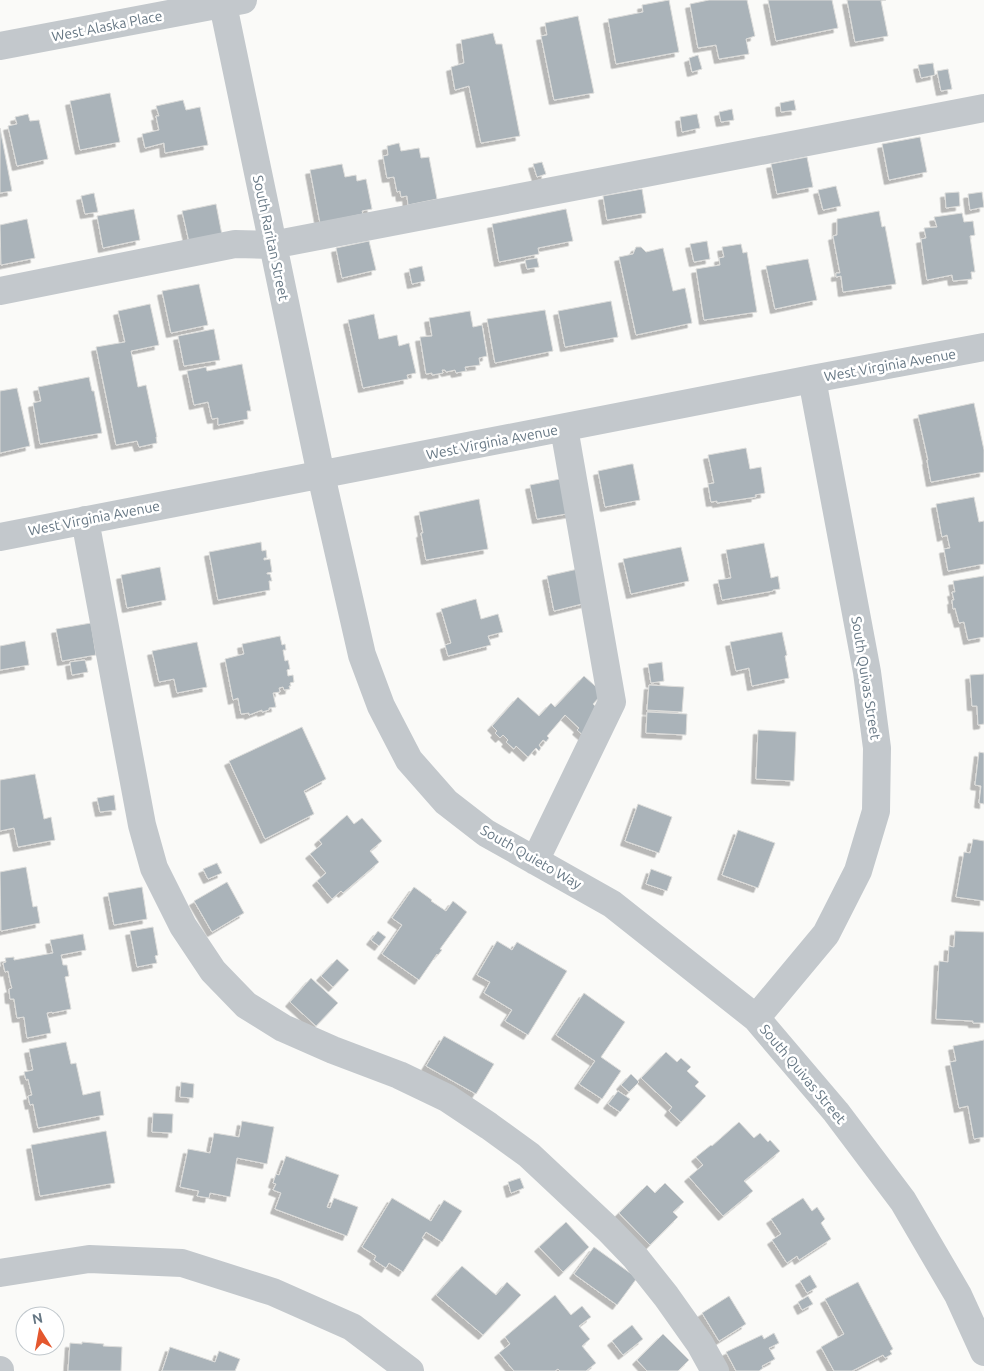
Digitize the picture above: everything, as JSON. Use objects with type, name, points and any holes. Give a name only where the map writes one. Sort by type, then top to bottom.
[{"type":"street","name":"West Alaska Place","points":[[0,46],[229,1]]},
{"type":"street","name":"South Raritan Street","points":[[229,1],[272,245],[321,475]]},
{"type":"street","points":[[0,291],[235,244],[272,245],[984,108]]},
{"type":"street","name":"West Virginia Avenue","points":[[0,537],[984,347]]},
{"type":"street","name":"South Quivas Street","points":[[812,379],[867,672],[877,748],[876,811],[858,870],[826,934],[756,1018],[836,1112],[903,1201],[958,1295],[984,1352]]},
{"type":"street","points":[[535,861],[612,702],[564,428]]},
{"type":"street","name":"South Quieto Way","points":[[321,475],[362,655],[381,706],[409,760],[446,802],[486,833],[612,904],[756,1018]]},
{"type":"street","points":[[85,520],[142,825],[154,868],[183,926],[213,971],[246,1006],[283,1028],[332,1050],[399,1075],[447,1098],[529,1155],[609,1230],[635,1258],[666,1296],[700,1344],[714,1371]]},
{"type":"street","points":[[0,1273],[89,1259],[182,1263],[273,1292],[352,1327],[410,1371]]},
{"type":"building","points":[[669,0],[679,52],[616,64],[608,19],[643,12],[642,5]]},
{"type":"building","points":[[709,0],[747,0],[755,36],[746,39],[749,54],[719,59],[716,45],[698,48],[690,4]]},
{"type":"building","points":[[768,0],[832,0],[838,28],[776,41]]},
{"type":"building","points":[[847,0],[886,0],[881,1],[888,36],[855,42]]},
{"type":"building","points":[[578,16],[594,93],[554,100],[541,36],[547,35],[545,23]]},
{"type":"building","points":[[493,33],[496,44],[502,44],[520,136],[481,143],[469,86],[455,90],[451,67],[464,63],[461,40]]},
{"type":"building","points":[[698,55],[702,69],[692,72],[689,58]]},
{"type":"building","points":[[933,63],[935,75],[921,78],[918,65]]},
{"type":"building","points":[[948,69],[952,89],[941,91],[937,71]]},
{"type":"building","points":[[110,93],[120,142],[80,150],[70,101]]},
{"type":"building","points":[[183,100],[186,110],[200,107],[208,145],[165,153],[164,143],[145,148],[142,134],[159,130],[156,116],[159,116],[156,106]]},
{"type":"building","points":[[794,100],[796,110],[781,112],[780,103]]},
{"type":"building","points":[[732,109],[734,120],[721,122],[719,112]]},
{"type":"building","points":[[28,114],[30,121],[39,120],[48,159],[17,166],[8,126],[17,124],[15,117]]},
{"type":"building","points":[[697,114],[700,128],[682,132],[680,117]]},
{"type":"building","points":[[0,128],[12,191],[0,193]]},
{"type":"building","points":[[920,137],[927,172],[889,180],[882,144]]},
{"type":"building","points":[[399,143],[401,151],[419,148],[421,158],[429,157],[437,199],[408,205],[407,196],[401,197],[400,191],[397,192],[394,177],[387,178],[383,156],[388,155],[387,146]]},
{"type":"building","points":[[807,157],[813,187],[777,194],[771,164]]},
{"type":"building","points":[[542,162],[546,174],[537,177],[533,164]]},
{"type":"building","points":[[342,164],[345,177],[356,175],[357,181],[366,179],[372,209],[362,211],[363,214],[320,223],[310,170]]},
{"type":"building","points":[[836,186],[841,206],[823,210],[818,190]]},
{"type":"building","points":[[642,189],[646,213],[607,220],[603,196]]},
{"type":"building","points":[[959,192],[960,206],[946,208],[945,193]]},
{"type":"building","points":[[982,192],[984,207],[970,210],[968,194]]},
{"type":"building","points":[[94,193],[98,212],[85,214],[81,196]]},
{"type":"building","points":[[216,204],[222,235],[189,242],[182,211]]},
{"type":"building","points":[[134,209],[140,240],[103,248],[97,216]]},
{"type":"building","points":[[566,209],[573,241],[538,248],[539,254],[499,262],[492,224]]},
{"type":"building","points":[[879,211],[882,227],[885,226],[896,284],[843,292],[841,276],[836,277],[836,273],[840,273],[833,236],[837,235],[837,219]]},
{"type":"building","points":[[962,213],[964,222],[973,221],[975,235],[970,236],[975,272],[971,272],[972,279],[953,281],[952,275],[927,280],[921,239],[926,238],[924,228],[937,227],[934,217]]},
{"type":"building","points":[[27,219],[35,258],[1,265],[0,225]]},
{"type":"building","points":[[369,241],[376,270],[342,278],[336,248]]},
{"type":"building","points":[[707,241],[710,259],[694,262],[690,244]]},
{"type":"building","points":[[741,244],[743,253],[747,252],[757,312],[704,320],[696,269],[720,265],[719,258],[724,257],[722,247]]},
{"type":"building","points":[[636,247],[641,247],[646,252],[663,248],[673,291],[685,288],[692,323],[636,335],[619,257],[633,254]]},
{"type":"building","points":[[537,258],[539,267],[527,269],[525,260]]},
{"type":"building","points":[[808,259],[817,300],[775,309],[766,266]]},
{"type":"building","points":[[422,266],[425,281],[412,284],[409,269]]},
{"type":"building","points":[[199,284],[208,325],[171,333],[162,291]]},
{"type":"building","points":[[611,301],[618,337],[565,347],[558,311]]},
{"type":"building","points":[[150,304],[159,345],[131,351],[138,387],[146,385],[157,443],[139,447],[137,441],[116,445],[96,347],[125,342],[118,311]]},
{"type":"building","points":[[545,310],[553,351],[495,363],[487,319]]},
{"type":"building","points":[[470,311],[473,327],[482,325],[487,356],[479,358],[480,365],[465,367],[466,371],[456,373],[455,370],[446,372],[442,370],[443,373],[426,374],[420,337],[432,336],[429,318]]},
{"type":"building","points":[[374,314],[379,339],[397,335],[399,346],[409,343],[416,373],[407,375],[408,379],[363,388],[348,320]]},
{"type":"building","points":[[214,329],[220,360],[184,366],[178,336]]},
{"type":"building","points":[[242,364],[251,411],[247,411],[248,419],[218,425],[218,418],[212,419],[208,402],[194,405],[187,371],[206,367],[207,371]]},
{"type":"building","points":[[89,377],[92,391],[94,391],[102,433],[40,444],[33,403],[41,401],[38,387]]},
{"type":"building","points":[[17,388],[30,446],[0,453],[0,391]]},
{"type":"building","points":[[974,403],[984,450],[984,472],[931,482],[918,415]]},
{"type":"building","points":[[746,448],[750,469],[761,467],[765,493],[755,495],[756,497],[717,503],[717,501],[711,502],[708,484],[714,483],[708,455]]},
{"type":"building","points":[[633,464],[640,500],[605,507],[598,471]]},
{"type":"building","points":[[565,478],[572,513],[537,519],[530,485]]},
{"type":"building","points":[[974,497],[979,522],[984,521],[984,564],[948,571],[944,549],[950,548],[947,535],[942,537],[936,504]]},
{"type":"building","points":[[479,499],[488,549],[426,560],[419,512]]},
{"type":"building","points":[[261,542],[262,551],[266,550],[267,558],[264,558],[264,560],[270,559],[272,572],[267,574],[270,574],[272,581],[269,581],[270,590],[218,600],[209,552]]},
{"type":"building","points":[[764,543],[771,578],[778,576],[780,589],[722,600],[718,580],[731,578],[726,550]]},
{"type":"building","points":[[681,547],[689,581],[631,594],[623,559]]},
{"type":"building","points":[[160,567],[166,600],[127,608],[121,575]]},
{"type":"building","points":[[578,569],[586,603],[554,611],[547,576]]},
{"type":"building","points":[[984,576],[984,637],[968,640],[964,622],[959,623],[955,608],[953,609],[952,600],[954,600],[952,592],[955,592],[953,581]]},
{"type":"building","points":[[476,599],[481,619],[498,614],[503,632],[488,636],[491,645],[448,656],[445,645],[451,643],[441,609]]},
{"type":"building","points":[[91,623],[96,655],[62,661],[56,629]]},
{"type":"building","points":[[782,632],[789,678],[752,686],[749,668],[736,671],[730,642]]},
{"type":"building","points":[[280,636],[282,645],[285,644],[286,650],[283,650],[285,661],[288,660],[290,669],[287,670],[288,676],[293,675],[294,682],[290,683],[290,689],[284,690],[283,687],[279,688],[280,692],[273,693],[276,707],[249,715],[249,713],[241,714],[238,698],[233,700],[225,659],[244,654],[242,644]]},
{"type":"building","points":[[25,641],[29,665],[0,670],[0,646]]},
{"type":"building","points":[[197,642],[207,687],[177,693],[174,679],[159,682],[152,651]]},
{"type":"building","points":[[85,660],[88,672],[72,675],[70,662]]},
{"type":"building","points":[[662,662],[664,681],[651,683],[648,664]]},
{"type":"building","points":[[984,674],[984,724],[978,725],[977,706],[972,706],[970,675]]},
{"type":"building","points":[[584,676],[603,693],[593,704],[606,716],[585,737],[577,730],[579,728],[565,715],[547,736],[549,738],[546,742],[543,740],[539,745],[541,748],[539,751],[536,748],[528,757],[516,746],[514,749],[506,742],[508,740],[503,735],[500,738],[495,733],[497,731],[492,726],[518,697],[539,716],[551,703],[555,707]]},
{"type":"building","points":[[649,685],[684,687],[682,712],[647,710]]},
{"type":"building","points":[[647,712],[687,714],[686,735],[646,733]]},
{"type":"building","points":[[302,727],[326,779],[304,791],[314,814],[265,839],[229,761]]},
{"type":"building","points":[[758,730],[796,732],[794,781],[756,779]]},
{"type":"building","points":[[979,752],[984,753],[984,804],[979,803],[981,786],[975,785]]},
{"type":"building","points":[[35,774],[44,819],[51,817],[55,840],[18,847],[14,828],[0,831],[0,780]]},
{"type":"building","points":[[114,795],[116,810],[100,812],[97,798]]},
{"type":"building","points":[[638,804],[672,817],[659,853],[625,841]]},
{"type":"building","points":[[347,815],[354,824],[362,818],[382,841],[370,851],[379,862],[343,893],[341,891],[332,899],[317,881],[326,873],[310,854],[322,844],[319,840]]},
{"type":"building","points":[[738,830],[775,843],[758,888],[722,875]]},
{"type":"building","points":[[973,839],[984,841],[984,901],[956,897],[964,852],[970,853]]},
{"type":"building","points":[[217,863],[222,873],[208,879],[203,869]]},
{"type":"building","points":[[26,867],[33,907],[37,906],[40,923],[1,931],[0,872]]},
{"type":"building","points":[[651,869],[672,877],[667,891],[646,884]]},
{"type":"building","points":[[227,882],[244,913],[212,932],[194,901]]},
{"type":"building","points":[[142,887],[147,919],[114,925],[108,893]]},
{"type":"building","points":[[414,887],[446,911],[453,901],[467,912],[419,980],[382,954],[402,925],[392,918]]},
{"type":"building","points":[[153,927],[158,955],[155,956],[157,963],[137,967],[130,931]]},
{"type":"building","points":[[378,931],[386,937],[379,946],[371,940]]},
{"type":"building","points":[[955,931],[984,932],[984,1023],[936,1019],[939,961],[948,962],[949,946],[954,947]]},
{"type":"building","points":[[83,934],[86,950],[61,955],[63,965],[67,965],[69,976],[65,977],[71,1009],[47,1013],[51,1033],[27,1038],[24,1017],[17,1018],[14,999],[10,999],[9,989],[12,988],[8,971],[5,972],[3,963],[6,962],[5,958],[14,957],[14,960],[53,953],[50,940]]},
{"type":"building","points":[[497,941],[512,950],[517,942],[567,971],[528,1035],[505,1021],[512,1010],[484,993],[490,982],[477,975]]},
{"type":"building","points":[[337,959],[349,970],[333,987],[321,976]]},
{"type":"building","points":[[311,978],[338,1003],[316,1026],[290,1002]]},
{"type":"building","points":[[584,993],[625,1022],[601,1057],[621,1071],[602,1099],[579,1084],[595,1061],[556,1035]]},
{"type":"building","points":[[444,1036],[494,1064],[476,1094],[426,1066]]},
{"type":"building","points":[[984,1040],[984,1137],[974,1139],[968,1106],[959,1108],[950,1062],[956,1061],[953,1046]]},
{"type":"building","points":[[66,1042],[71,1064],[76,1063],[83,1095],[100,1091],[104,1115],[38,1128],[33,1104],[30,1105],[28,1096],[32,1095],[28,1079],[26,1080],[24,1072],[33,1070],[29,1049]]},
{"type":"building","points":[[666,1052],[677,1062],[681,1058],[691,1067],[687,1071],[699,1082],[695,1086],[706,1096],[681,1122],[669,1111],[672,1107],[641,1078]]},
{"type":"building","points":[[631,1074],[639,1082],[629,1092],[621,1085]]},
{"type":"building","points":[[181,1082],[194,1084],[193,1098],[180,1097]]},
{"type":"building","points":[[618,1091],[630,1099],[620,1112],[608,1104]]},
{"type":"building","points":[[153,1113],[173,1114],[172,1133],[152,1132]]},
{"type":"building","points":[[242,1121],[274,1127],[267,1164],[237,1158],[230,1197],[210,1193],[209,1198],[197,1196],[199,1191],[180,1187],[188,1149],[210,1153],[214,1133],[239,1137]]},
{"type":"building","points":[[739,1122],[754,1138],[760,1133],[780,1151],[744,1181],[753,1191],[723,1216],[689,1177],[703,1165],[696,1157],[712,1146]]},
{"type":"building","points":[[106,1131],[115,1183],[40,1196],[31,1145]]},
{"type":"building","points":[[286,1156],[339,1175],[327,1207],[330,1208],[334,1198],[358,1207],[347,1236],[275,1209],[281,1193],[273,1190],[276,1184],[273,1183],[276,1174],[279,1175]]},
{"type":"building","points":[[520,1178],[524,1188],[511,1193],[508,1182]]},
{"type":"building","points":[[665,1183],[684,1202],[673,1212],[678,1217],[650,1245],[619,1213],[647,1185],[655,1193]]},
{"type":"building","points":[[392,1198],[431,1221],[444,1200],[462,1211],[442,1242],[426,1232],[422,1238],[424,1239],[403,1272],[389,1263],[386,1268],[374,1260],[376,1256],[362,1247]]},
{"type":"building","points":[[803,1198],[812,1211],[817,1207],[825,1219],[821,1223],[831,1239],[799,1260],[797,1256],[787,1263],[772,1240],[781,1234],[771,1219]]},
{"type":"building","points":[[566,1222],[589,1247],[563,1272],[539,1247]]},
{"type":"building","points":[[594,1247],[637,1278],[617,1305],[574,1274]]},
{"type":"building","points":[[462,1266],[496,1295],[507,1282],[521,1295],[483,1335],[436,1295]]},
{"type":"building","points":[[810,1275],[817,1287],[807,1293],[800,1281]]},
{"type":"building","points":[[858,1282],[893,1349],[890,1351],[892,1354],[885,1358],[883,1355],[852,1371],[834,1371],[821,1347],[844,1334],[825,1299]]},
{"type":"building","points":[[555,1295],[571,1315],[582,1306],[591,1317],[579,1326],[590,1339],[582,1346],[596,1363],[586,1371],[560,1371],[558,1369],[555,1371],[514,1371],[499,1353],[510,1344],[505,1337]]},
{"type":"building","points":[[729,1296],[746,1324],[719,1341],[702,1313]]},
{"type":"building","points":[[808,1296],[813,1304],[802,1310],[798,1302]]},
{"type":"building","points":[[632,1325],[643,1339],[623,1355],[612,1341]]},
{"type":"building","points":[[774,1333],[779,1343],[769,1348],[775,1359],[762,1366],[763,1368],[759,1371],[736,1371],[726,1352],[762,1335],[764,1339]]},
{"type":"building","points":[[663,1334],[689,1360],[678,1371],[647,1371],[637,1360]]},
{"type":"building","points":[[82,1342],[122,1347],[121,1371],[68,1371],[70,1343],[82,1344]]},
{"type":"building","points":[[170,1347],[215,1362],[219,1351],[240,1359],[235,1371],[162,1371]]}]
